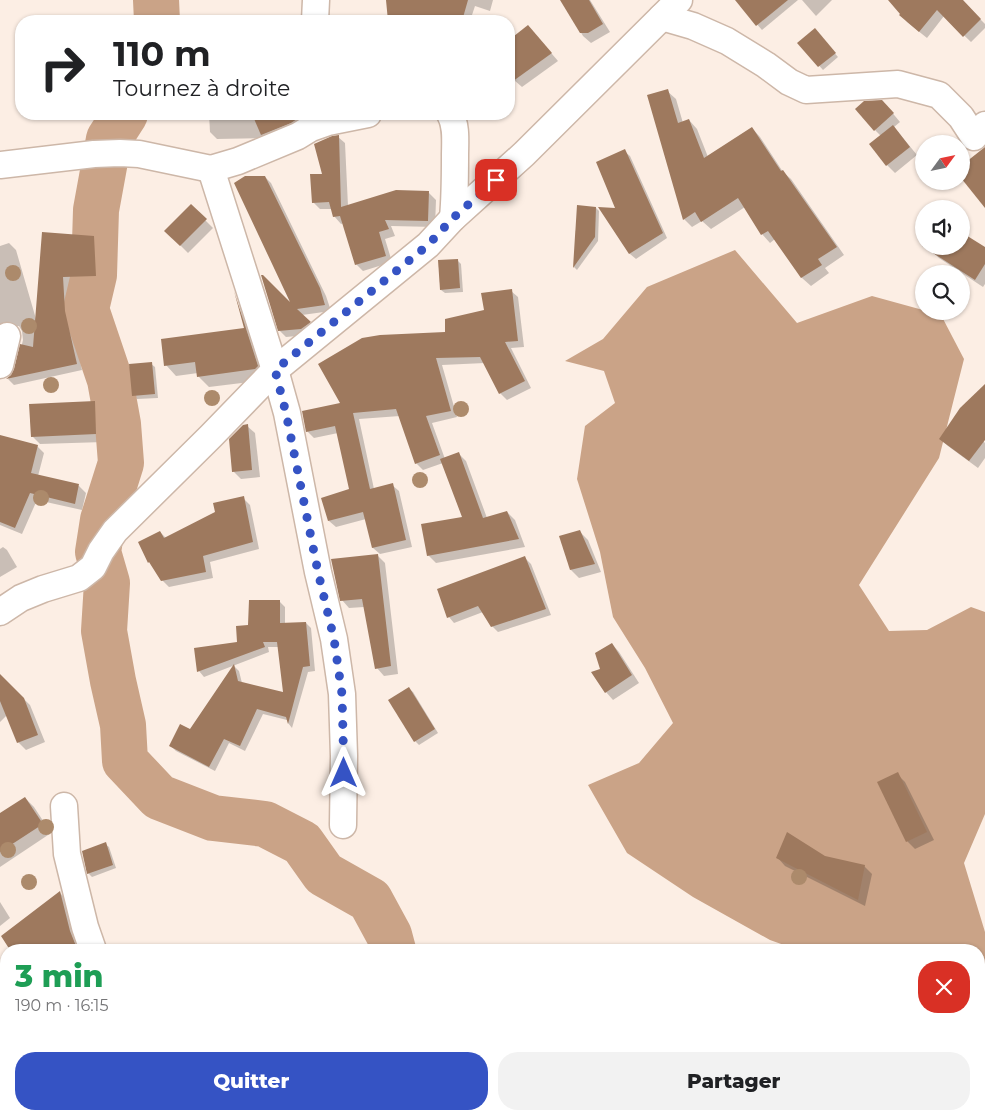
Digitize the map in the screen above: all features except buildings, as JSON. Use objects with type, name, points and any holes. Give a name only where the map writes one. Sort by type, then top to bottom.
[{"type":"street","points":[[315,15],[316,0]]},
{"type":"street","points":[[0,612],[21,598],[79,578],[93,567],[101,551],[115,531],[275,370],[428,245],[453,218],[524,154],[671,9],[693,26],[727,41],[789,82],[806,90],[898,84],[939,95],[961,117],[974,138],[985,126]]},
{"type":"street","points":[[0,165],[94,154],[120,153],[139,154],[211,169],[238,161],[298,136],[311,121],[328,122],[338,120]]},
{"type":"street","points":[[453,120],[455,133],[455,192],[453,218]]},
{"type":"street","points":[[211,169],[275,370],[286,413],[335,648],[342,694],[344,756],[343,825]]},
{"type":"street","points":[[0,365],[7,336]]},
{"type":"street","points":[[64,806],[67,854],[91,944]]},
{"type":"shaded area","points":[[735,250],[797,323],[872,296],[915,308],[915,320],[944,320],[964,359],[939,458],[859,585],[889,631],[927,630],[971,607],[985,612],[985,814],[964,863],[985,932],[985,944],[781,944],[770,940],[693,897],[627,853],[588,785],[639,763],[673,723],[645,668],[613,617],[600,552],[577,479],[585,426],[615,403],[604,371],[565,361],[603,339],[647,287]]},
{"type":"waterway","points":[[156,0],[157,15]]},
{"type":"waterway","points":[[121,120],[109,139],[96,210],[94,275],[86,309],[110,380],[118,424],[121,463],[103,520],[98,552],[107,583],[104,631],[123,725],[125,761],[159,797],[213,818],[265,824],[302,843],[324,874],[370,900],[389,935],[391,944]]},
{"type":"route","points":[[344,773],[342,694],[334,639],[318,572],[299,472],[275,370],[428,245],[453,218],[496,180]]}]
